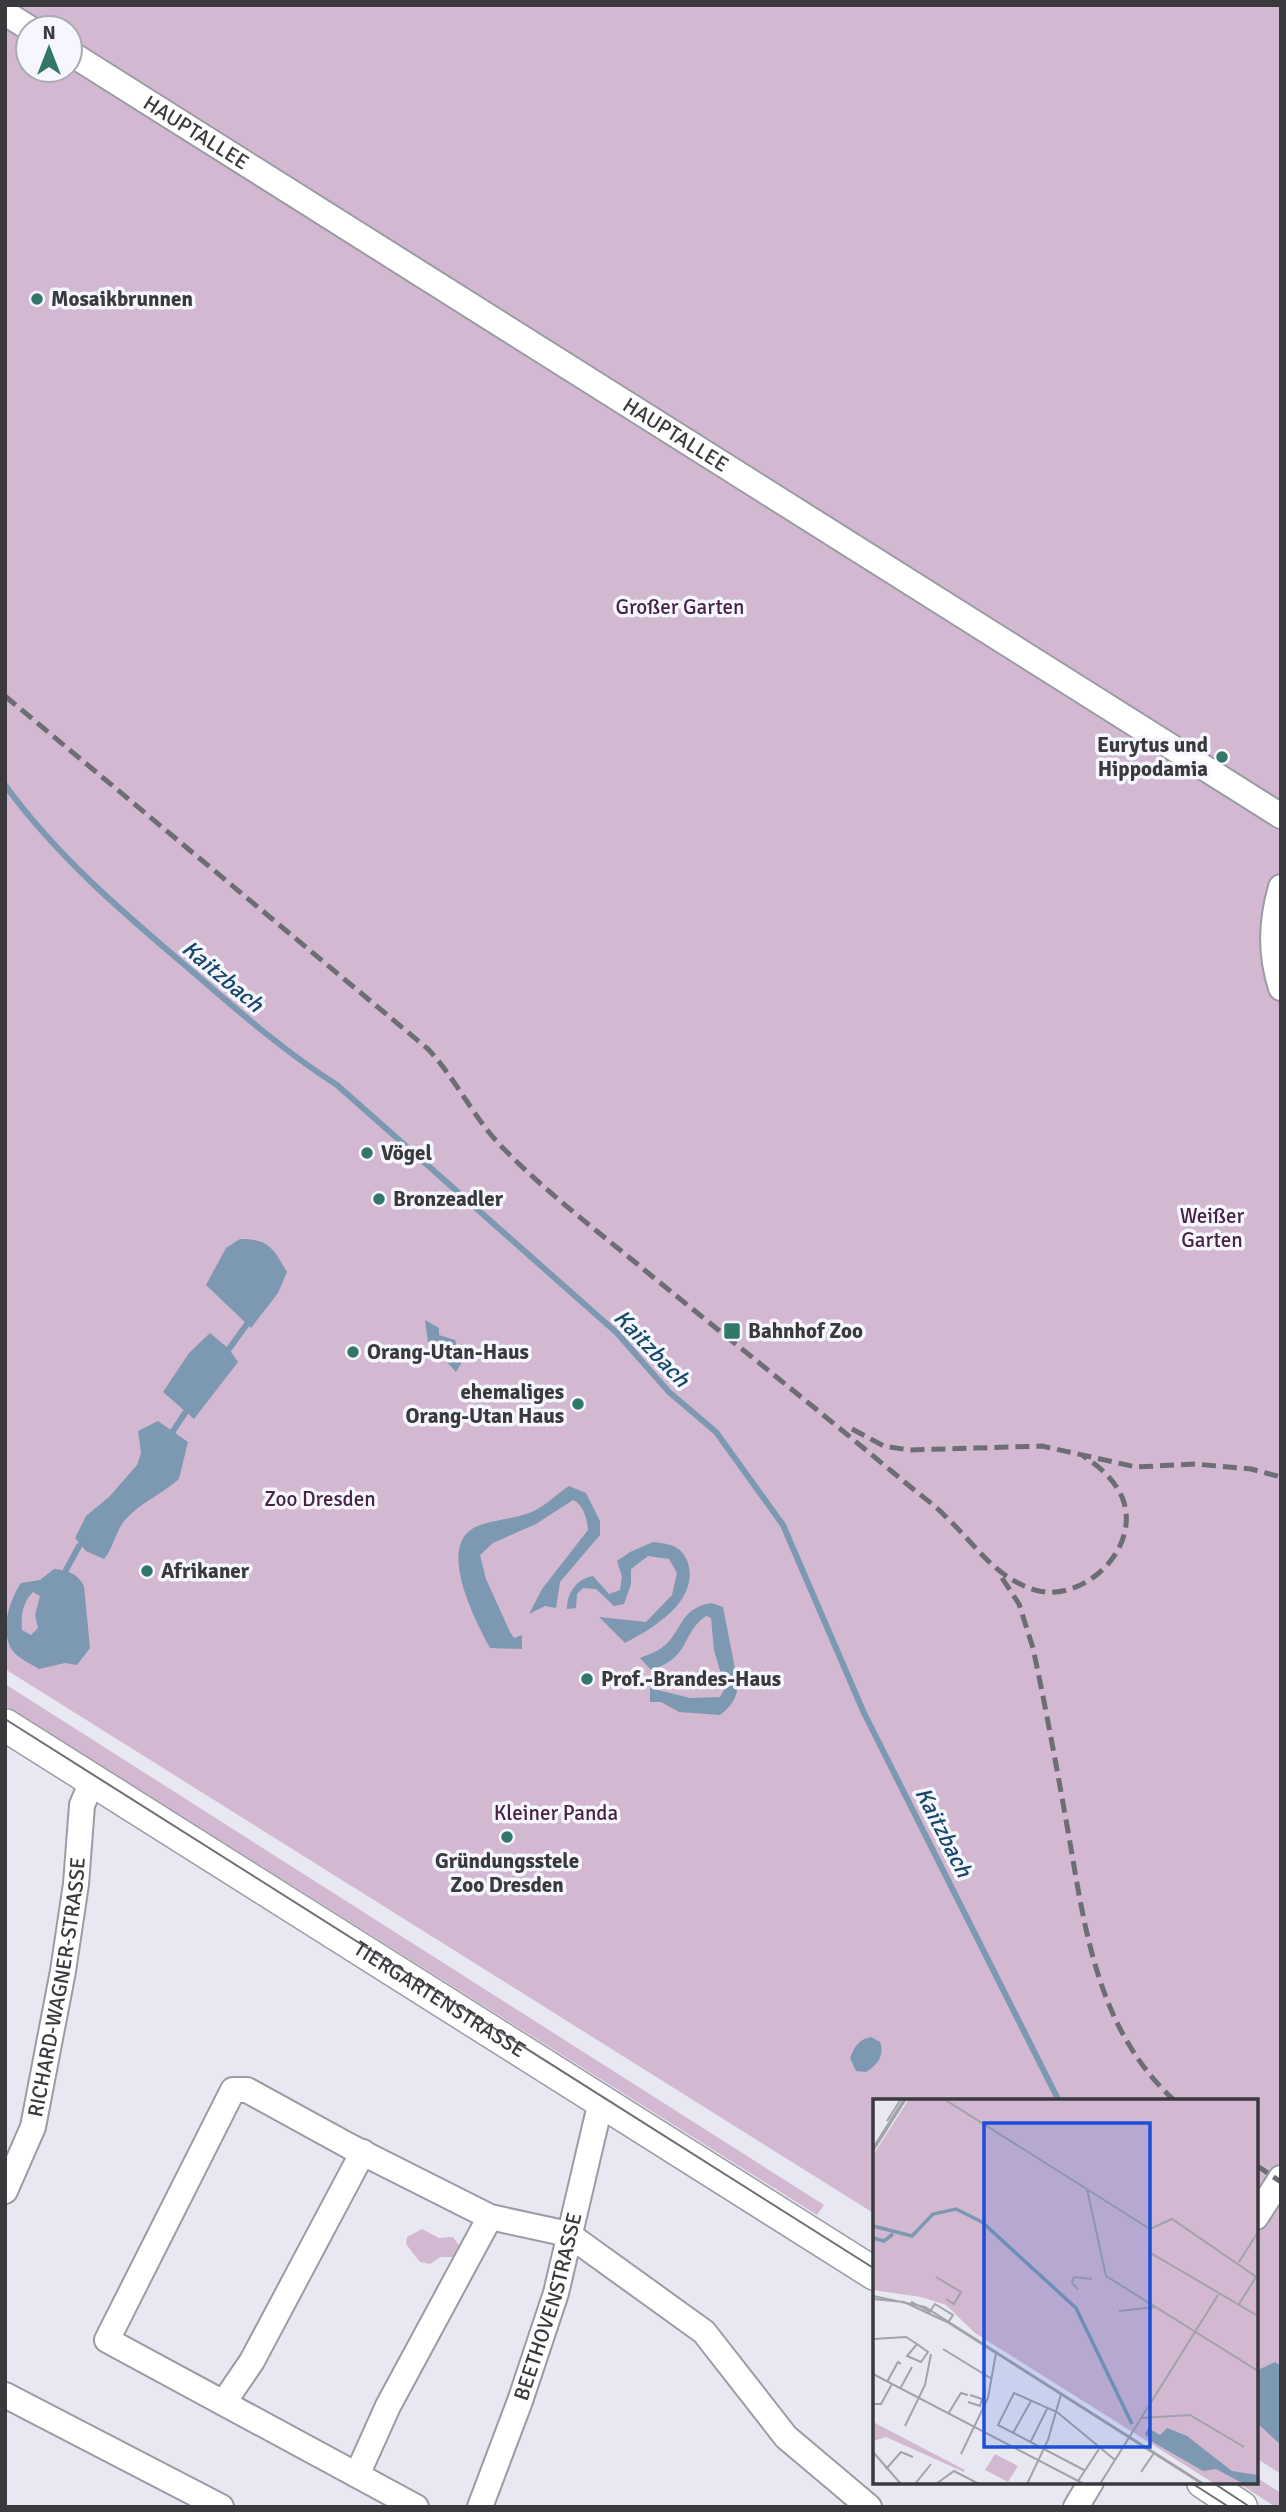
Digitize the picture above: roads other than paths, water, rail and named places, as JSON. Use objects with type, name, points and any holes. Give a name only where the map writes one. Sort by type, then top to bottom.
[{"type":"main road","name":"TIERGARTENSTRASSE","points":[[5,1725],[873,2273]]},
{"type":"main road","points":[[1206,2484],[1241,2507]]},
{"type":"street","name":"HAUPTALLEE","points":[[84,62],[1281,816]]},
{"type":"street","points":[[1281,887],[1273,912],[1272,959],[1281,988]]},
{"type":"street","name":"RICHARD-WAGNER-STRASSE","points":[[5,2191],[33,2127],[63,1971],[76,1884],[82,1805],[93,1779]]},
{"type":"street","points":[[416,2507],[107,2340],[233,2090],[247,2090],[491,2217],[568,2234],[704,2332],[786,2437],[869,2507]]},
{"type":"street","name":"BEETHOVENSTRASSE","points":[[480,2507],[539,2348],[556,2293],[601,2101]]},
{"type":"street","points":[[223,2402],[252,2361],[363,2152]]},
{"type":"street","points":[[1258,2214],[1281,2178]]},
{"type":"street","points":[[357,2475],[388,2406],[491,2217]]},
{"type":"street","points":[[5,2395],[220,2507]]},
{"type":"street","points":[[1076,2507],[1090,2484]]},
{"type":"water","points":[[240,1239],[250,1239],[269,1246],[287,1272],[278,1293],[251,1328],[206,1285],[226,1248]]},
{"type":"water","points":[[425,1320],[439,1328],[439,1335],[455,1340],[462,1362],[456,1372],[428,1342]]},
{"type":"water","points":[[210,1333],[229,1349],[238,1362],[194,1419],[163,1392],[189,1353]]},
{"type":"water","points":[[158,1421],[188,1442],[179,1479],[125,1520],[104,1559],[86,1551],[75,1538],[86,1516],[109,1497],[137,1465],[141,1453],[138,1431]]},
{"type":"water","points":[[569,1486],[586,1493],[600,1521],[600,1535],[560,1582],[556,1608],[545,1606],[529,1614],[542,1589],[588,1530],[584,1513],[577,1502],[573,1500],[536,1524],[493,1543],[480,1555],[486,1579],[510,1632],[514,1638],[522,1635],[522,1649],[490,1648],[463,1588],[459,1570],[462,1539],[477,1526],[535,1510]]},
{"type":"water","points":[[653,1542],[679,1549],[688,1563],[690,1577],[681,1601],[661,1621],[625,1643],[599,1617],[646,1622],[672,1595],[677,1573],[669,1559],[648,1556],[631,1569],[631,1584],[624,1604],[614,1606],[596,1589],[583,1588],[577,1594],[576,1608],[567,1609],[571,1592],[578,1583],[587,1578],[593,1576],[609,1594],[620,1590],[622,1576],[617,1561]]},
{"type":"water","points":[[54,1569],[76,1576],[84,1586],[90,1648],[77,1665],[65,1663],[39,1669],[18,1656],[8,1642],[6,1625],[17,1590],[21,1583],[40,1580]],"holes":[[[33,1592],[40,1596],[35,1615],[38,1628],[31,1635],[22,1630],[23,1610],[26,1600]]]},
{"type":"water","points":[[711,1603],[723,1607],[738,1684],[733,1702],[720,1715],[679,1712],[661,1702],[650,1702],[650,1688],[690,1698],[720,1697],[725,1688],[714,1650],[711,1618],[706,1616],[698,1623],[680,1652],[664,1665],[651,1670],[640,1658],[667,1643],[692,1611]]},
{"type":"water","points":[[871,2037],[880,2042],[879,2060],[866,2072],[856,2071],[850,2058],[860,2042]]},
{"type":"water","points":[[1275,2362],[1281,2366],[1281,2445],[1258,2424],[1260,2369]]},
{"type":"waterway","name":"Kaitzbach","points":[[5,785],[67,858],[113,903],[259,1028],[337,1085],[617,1333],[669,1392],[716,1432],[783,1525],[864,1713],[1058,2099]]},
{"type":"waterway","points":[[229,1349],[247,1324]]},
{"type":"waterway","points":[[173,1431],[185,1413]]},
{"type":"waterway","points":[[66,1570],[79,1546]]},
{"type":"tram line","points":[[5,1719],[873,2268]]},
{"type":"tram line","points":[[1193,2484],[1229,2507]]},
{"type":"tram line","points":[[1215,2484],[1250,2507]]},
{"type":"railway","points":[[5,696],[428,1049],[494,1139],[522,1167],[932,1504],[987,1560],[1008,1577],[1035,1590],[1054,1592],[1072,1588],[1090,1580],[1105,1568],[1117,1552],[1124,1535],[1126,1516],[1122,1497],[1106,1474],[1083,1456]]},
{"type":"railway","points":[[852,1429],[884,1446],[909,1450],[1042,1446],[1136,1467],[1195,1464],[1251,1469],[1281,1477]]},
{"type":"railway","points":[[1002,1578],[1019,1604],[1033,1648],[1081,1905],[1099,1976],[1111,2010],[1128,2043],[1149,2073],[1173,2099]]},
{"type":"railway","points":[[1258,2166],[1281,2182]]},
{"type":"place","name":"Mosaikbrunnen","points":[[37,299]]},
{"type":"place","name":"Eurytus und Hippodamia","points":[[1222,757]]},
{"type":"place","name":"Vögel","points":[[367,1153]]},
{"type":"place","name":"Bronzeadler","points":[[379,1199]]},
{"type":"place","name":"Bahnhof Zoo","points":[[732,1331]]},
{"type":"place","name":"Orang-Utan-Haus","points":[[353,1352]]},
{"type":"place","name":"ehemaliges Orang-Utan Haus","points":[[578,1404]]},
{"type":"place","name":"Afrikaner","points":[[147,1571]]},
{"type":"place","name":"Prof.-Brandes-Haus","points":[[587,1679]]},
{"type":"place","name":"Gründungsstele Zoo Dresden","points":[[507,1837]]},
{"type":"park label","name":"Großer Garten","points":[[680,607]]},
{"type":"park label","name":"Weißer Garten","points":[[1212,1228]]},
{"type":"park label","name":"Zoo Dresden","points":[[320,1499]]},
{"type":"park label","name":"Kleiner Panda","points":[[556,1813]]}]
